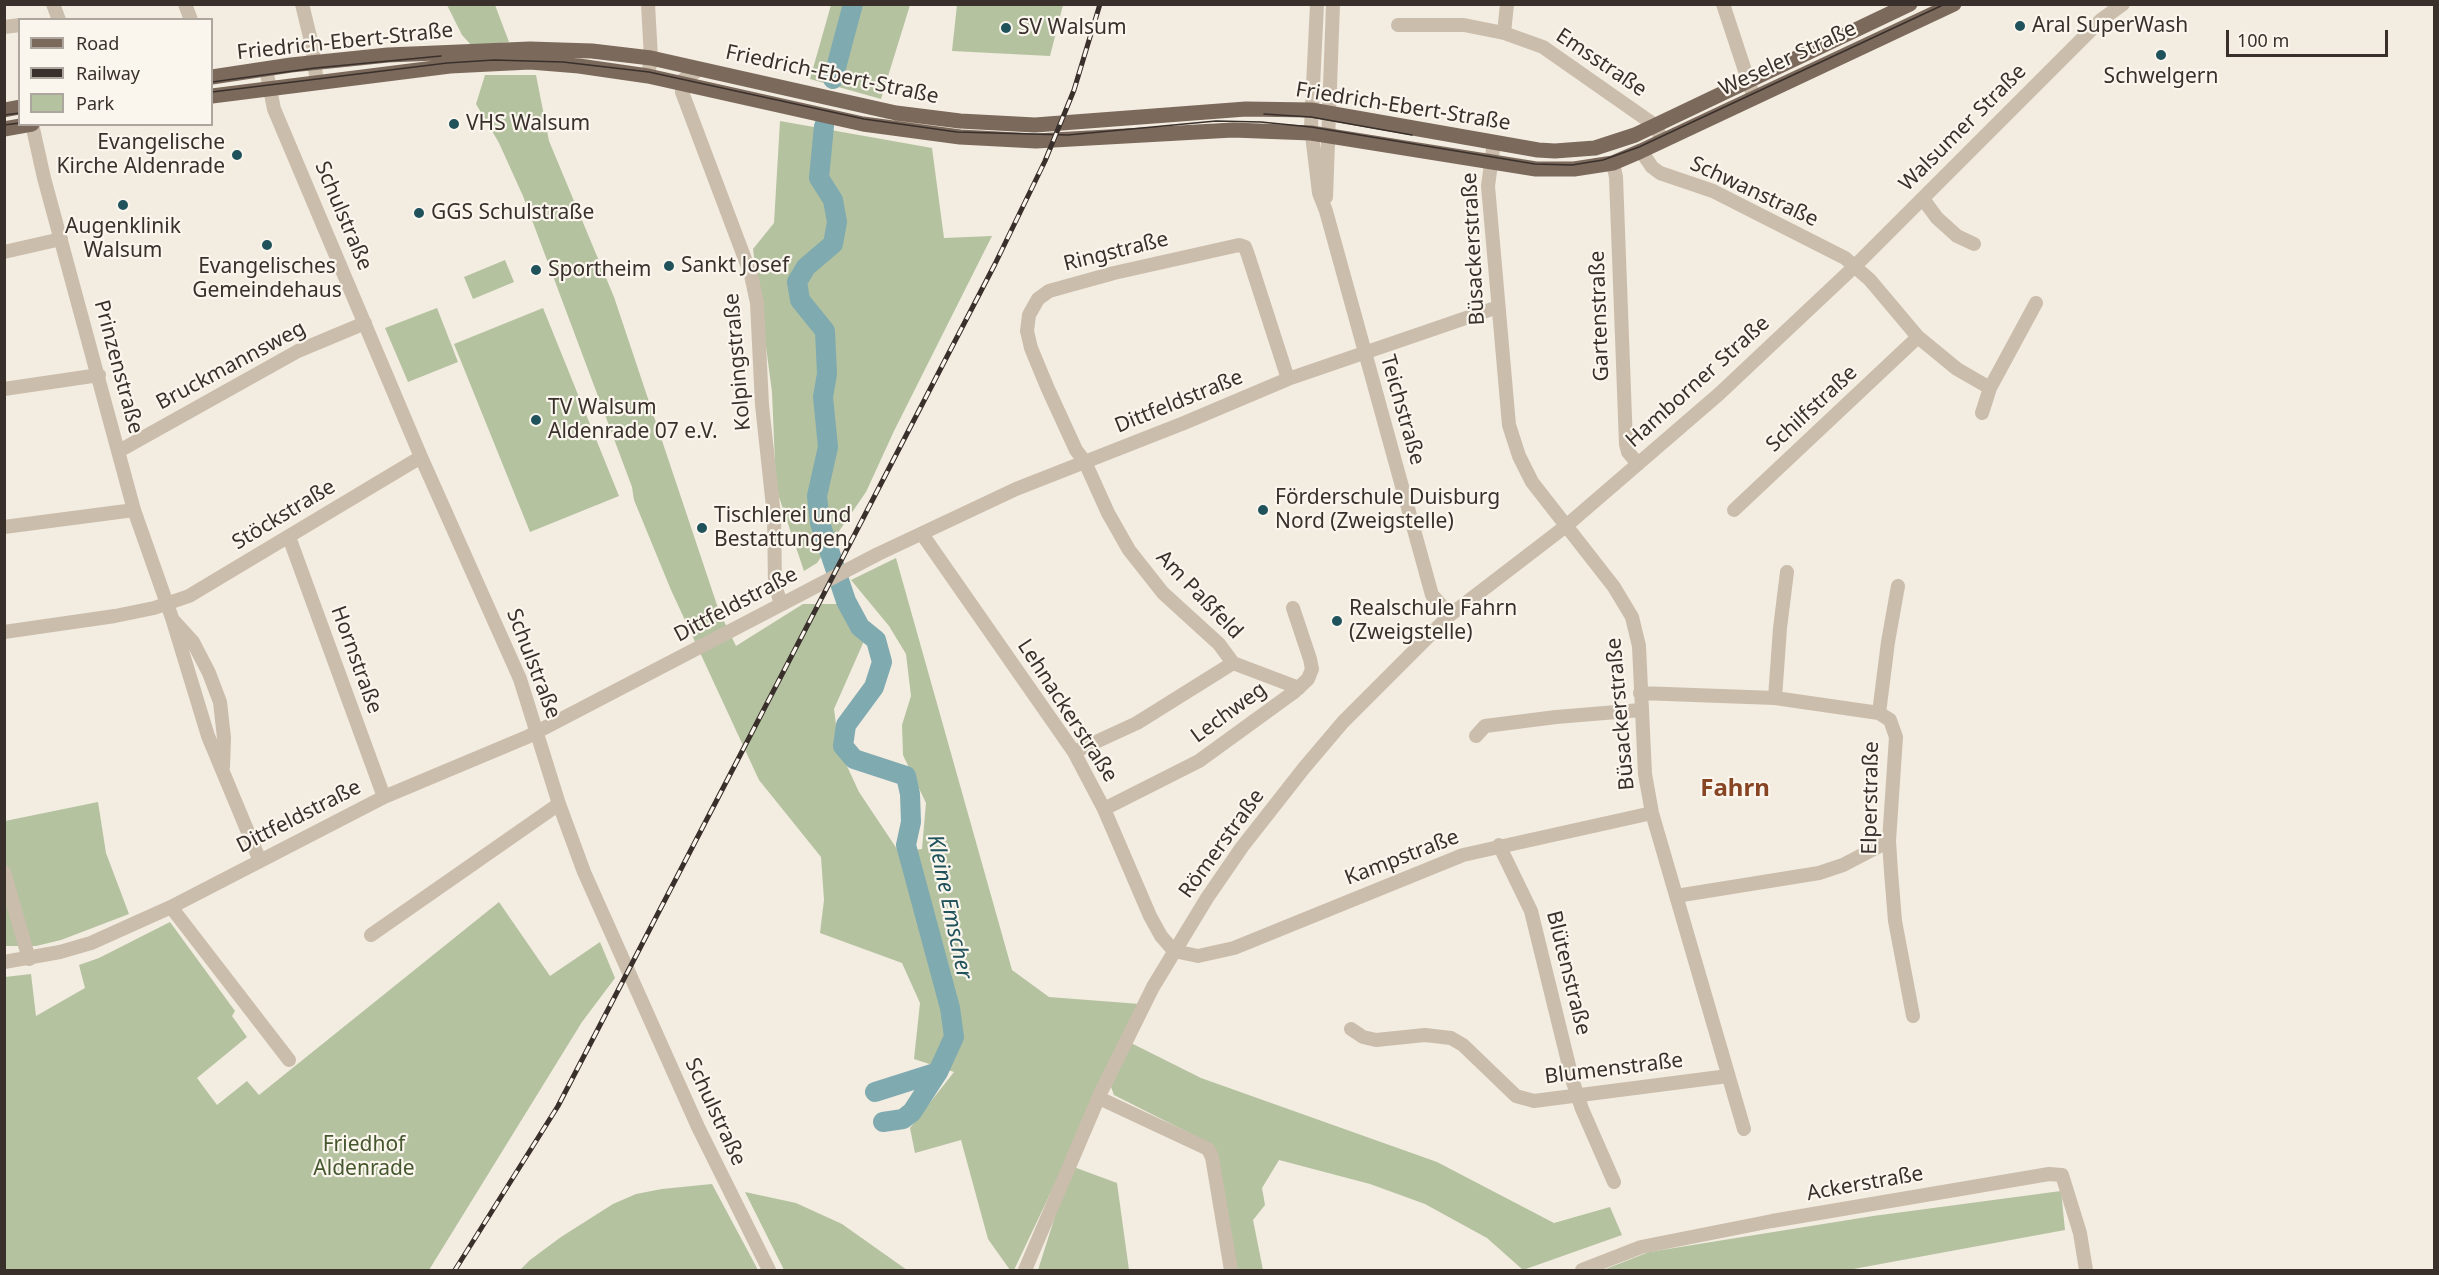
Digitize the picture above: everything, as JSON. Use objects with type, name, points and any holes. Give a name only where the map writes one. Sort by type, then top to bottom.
[{"type":"main road","name":"Weseler Straße","points":[[1656,126],[1910,4]]},
{"type":"main road","name":"Weseler Straße","points":[[1641,151],[1954,4]]},
{"type":"main road","name":"Friedrich-Ebert-Straße","points":[[213,77],[314,62],[397,54],[530,49],[592,51],[651,58],[866,107],[960,121],[1035,125],[1246,109],[1311,110],[1538,150],[1574,150],[1614,142],[1656,126]]},
{"type":"main road","name":"Friedrich-Ebert-Straße","points":[[213,92],[269,88],[482,63],[530,62],[579,66],[648,76],[863,124],[960,137],[1036,141],[1233,130],[1311,133],[1554,170],[1613,163],[1641,151]]},
{"type":"main road","points":[[4,129],[25,126]]},
{"type":"street","points":[[302,4],[317,82]]},
{"type":"street","points":[[648,4],[651,58],[648,76]]},
{"type":"street","name":"Teichstraße","points":[[1317,4],[1311,133],[1319,193],[1326,211],[1432,595],[1450,615]]},
{"type":"street","name":"Teichstraße","points":[[1326,211],[1333,4]]},
{"type":"street","points":[[1504,33],[1507,4]]},
{"type":"street","points":[[1723,4],[1754,98]]},
{"type":"street","name":"Walsumer Straße","points":[[2101,20],[2112,4]]},
{"type":"street","name":"Walsumer Straße","points":[[1855,266],[2101,20],[2122,4]]},
{"type":"street","name":"Emsstraße","points":[[1398,25],[1464,25],[1504,33],[1543,47],[1656,126],[1662,141]]},
{"type":"street","name":"Schulstraße","points":[[266,69],[274,109],[421,458],[520,679],[584,872],[680,1088],[769,1270]]},
{"type":"street","points":[[682,84],[687,75],[700,69]]},
{"type":"street","name":"Kolpingstraße","points":[[682,84],[682,92],[752,275],[757,303],[762,405],[774,516],[775,585],[781,604]]},
{"type":"street","name":"Kolpingstraße","points":[[696,126],[693,112],[695,102],[706,90]]},
{"type":"street","name":"Prinzenstraße","points":[[32,126],[134,510],[165,604],[172,618],[208,736],[260,861]]},
{"type":"street","name":"Büsackerstraße","points":[[1494,142],[1488,186],[1509,425],[1519,456],[1532,482],[1614,587],[1632,618],[1639,646],[1645,774],[1652,813],[1744,1129]]},
{"type":"street","name":"Schwanstraße","points":[[1641,151],[1660,173],[1713,191],[1845,258],[1870,280],[1918,338],[1957,369],[1990,388]]},
{"type":"street","name":"Gartenstraße","points":[[1613,163],[1616,177],[1626,444],[1628,452],[1638,464]]},
{"type":"street","points":[[1923,199],[1937,218],[1957,236],[1974,244]]},
{"type":"street","points":[[4,252],[61,239]]},
{"type":"street","name":"Ringstraße","points":[[1085,462],[1076,450],[1048,389],[1031,348],[1027,331],[1029,315],[1038,299],[1049,291],[1114,273],[1239,245],[1245,247],[1288,379]]},
{"type":"street","name":"Hamborner Straße","points":[[1566,526],[1719,394],[1855,266]]},
{"type":"street","points":[[1982,413],[1990,388],[2036,303]]},
{"type":"street","name":"Dittfeldstraße","points":[[4,962],[91,943],[171,907],[384,797],[537,732],[820,584],[1016,489],[1288,379],[1498,307]]},
{"type":"street","name":"Bruckmannsweg","points":[[119,451],[298,351],[365,323]]},
{"type":"street","name":"Schilfstraße","points":[[1734,510],[1918,338]]},
{"type":"street","points":[[4,388],[99,375]]},
{"type":"street","name":"Stöckstraße","points":[[4,632],[115,616],[189,596],[421,458]]},
{"type":"street","name":"Am Paßfeld","points":[[1085,462],[1108,513],[1129,550],[1163,594],[1220,644],[1233,663],[1299,688]]},
{"type":"street","points":[[4,527],[134,510]]},
{"type":"street","name":"Römerstraße","points":[[1025,1270],[1099,1098],[1134,1024],[1174,951],[1242,847],[1343,722],[1450,615],[1566,526]]},
{"type":"street","name":"Lehnackerstraße","points":[[922,534],[1074,752],[1104,809],[1150,916],[1161,936],[1174,951]]},
{"type":"street","name":"Hornstraße","points":[[289,537],[384,797]]},
{"type":"street","points":[[1775,698],[1787,572]]},
{"type":"street","name":"Elperstraße","points":[[1898,586],[1879,713],[1890,720],[1896,737],[1889,841],[1895,921],[1913,1016]]},
{"type":"street","name":"Lechweg","points":[[1104,809],[1199,761],[1308,679],[1312,669],[1293,608]]},
{"type":"street","name":"Prinzenstraße","points":[[172,618],[193,642],[209,673],[220,702],[224,738],[223,770]]},
{"type":"street","points":[[1074,752],[1137,723],[1233,663]]},
{"type":"street","points":[[1640,693],[1775,698],[1879,713]]},
{"type":"street","points":[[1476,736],[1485,726],[1641,710]]},
{"type":"street","points":[[371,935],[560,804]]},
{"type":"street","name":"Kampstraße","points":[[1174,951],[1198,956],[1233,948],[1463,855],[1499,845],[1652,813]]},
{"type":"street","points":[[1676,896],[1819,873],[1844,865],[1889,841]]},
{"type":"street","name":"Blütenstraße","points":[[1499,845],[1532,911],[1577,1095],[1614,1182]]},
{"type":"street","points":[[4,872],[29,958]]},
{"type":"street","points":[[171,907],[289,1060]]},
{"type":"street","name":"Blumenstraße","points":[[1351,1029],[1363,1037],[1376,1040],[1425,1035],[1451,1038],[1463,1046],[1516,1096],[1534,1101],[1728,1076]]},
{"type":"street","points":[[1099,1098],[1208,1149],[1212,1157],[1231,1270]]},
{"type":"street","name":"Ackerstraße","points":[[1582,1270],[1641,1247],[1772,1221],[2049,1174],[2062,1174],[2080,1233],[2086,1270]]},
{"type":"green space","points":[[447,5],[495,5],[509,42],[472,46],[462,35]]},
{"type":"green space","points":[[831,5],[910,5],[881,99],[810,79]]},
{"type":"green space","name":"SV Walsum","points":[[957,5],[1063,5],[1050,56],[952,51]]},
{"type":"green space","points":[[485,75],[536,75],[549,141],[614,297],[719,611],[736,646],[803,604],[838,604],[864,641],[834,709],[839,749],[859,792],[899,852],[922,849],[926,803],[903,755],[902,725],[911,696],[906,654],[889,626],[851,580],[896,558],[1012,970],[1049,997],[1140,1004],[1014,1270],[1010,1270],[988,1239],[961,1140],[915,1153],[910,1128],[954,1072],[914,1059],[920,1003],[902,963],[820,933],[824,900],[821,857],[759,780],[671,590],[634,500],[632,487],[523,196],[499,143],[476,104]]},
{"type":"green space","points":[[780,121],[932,148],[944,238],[992,236],[894,431],[866,492],[817,563],[804,571],[776,488],[772,392],[753,249],[774,223]]},
{"type":"green space","points":[[505,260],[514,282],[473,299],[464,277]]},
{"type":"green space","points":[[437,308],[458,362],[408,382],[385,328]]},
{"type":"green space","name":"TV Walsum Aldenrade 07 e.V.","points":[[543,308],[619,496],[530,532],[454,344]]},
{"type":"green space","points":[[98,802],[106,853],[129,914],[61,940],[36,946],[5,946],[5,821]]},
{"type":"green space","name":"Friedhof Aldenrade","points":[[499,902],[550,976],[600,942],[615,978],[582,1022],[429,1270],[5,1270],[5,977],[31,974],[36,1016],[85,988],[79,965],[99,958],[170,922],[235,1011],[232,1016],[247,1037],[197,1078],[217,1105],[247,1081],[259,1095]]},
{"type":"green space","points":[[1131,1043],[1201,1078],[1437,1162],[1554,1223],[1610,1207],[1622,1235],[1523,1270],[1487,1238],[1425,1204],[1370,1184],[1279,1160],[1262,1188],[1265,1205],[1253,1220],[1263,1270],[1237,1270],[1213,1145],[1114,1095],[1111,1087]]},
{"type":"green space","points":[[1071,1166],[1117,1183],[1129,1270],[1038,1270]]},
{"type":"green space","points":[[712,1184],[758,1270],[520,1270],[561,1237],[613,1204],[636,1194]]},
{"type":"green space","points":[[2061,1191],[2065,1230],[1848,1270],[1603,1270],[1649,1252],[1873,1216]]},
{"type":"green space","points":[[745,1192],[796,1203],[842,1224],[907,1270],[784,1270]]},
{"type":"waterway","name":"Kleine Emscher","points":[[833,79],[853,4]]},
{"type":"waterway","name":"Kleine Emscher","points":[[824,126],[819,178],[833,200],[837,222],[833,244],[806,267],[797,282],[800,300],[825,331],[827,374],[823,397],[828,447],[817,496],[820,523],[846,601],[860,627],[876,640],[882,662],[874,687],[846,725],[843,746],[854,759],[906,776],[910,794],[911,822],[906,845],[950,1008],[954,1037],[938,1072],[912,1112],[903,1119],[883,1122]]},
{"type":"waterway","name":"Kleine Emscher","points":[[875,1092],[938,1072]]},
{"type":"tram line","points":[[213,92],[447,63],[494,60],[563,62],[649,72],[864,119],[957,132],[1068,135],[1216,121],[1261,122],[1311,127],[1535,164],[1572,165],[1603,160],[1639,147],[1945,4]]},
{"type":"tram line","points":[[213,82],[315,68],[441,56]]},
{"type":"tram line","points":[[4,115],[18,113]]},
{"type":"tram line","points":[[1264,114],[1311,117],[1412,135]]},
{"type":"tram line","points":[[4,125],[18,123]]},
{"type":"railway","points":[[455,1270],[558,1106],[995,264],[1045,161],[1074,90],[1100,4]]},
{"type":"place","name":"Aral SuperWash","points":[[2020,26]]},
{"type":"place","name":"SV Walsum","points":[[1006,28]]},
{"type":"place","name":"Schwelgern","points":[[2161,55]]},
{"type":"place","name":"VHS Walsum","points":[[454,124]]},
{"type":"place","name":"Evangelische Kirche Aldenrade","points":[[237,155]]},
{"type":"place","name":"Augenklinik Walsum","points":[[123,205]]},
{"type":"place","name":"GGS Schulstraße","points":[[419,213]]},
{"type":"place","name":"Evangelisches Gemeindehaus","points":[[267,245]]},
{"type":"place","name":"Sankt Josef","points":[[669,266]]},
{"type":"place","name":"Sportheim","points":[[536,270]]},
{"type":"place","name":"TV Walsum Aldenrade 07 e.V.","points":[[536,420]]},
{"type":"place","name":"Förderschule Duisburg Nord (Zweigstelle)","points":[[1263,510]]},
{"type":"place","name":"Tischlerei und Bestattungen","points":[[702,528]]},
{"type":"place","name":"Realschule Fahrn (Zweigstelle)","points":[[1337,621]]},
{"type":"district","name":"Fahrn","points":[[1735,789]]}]
